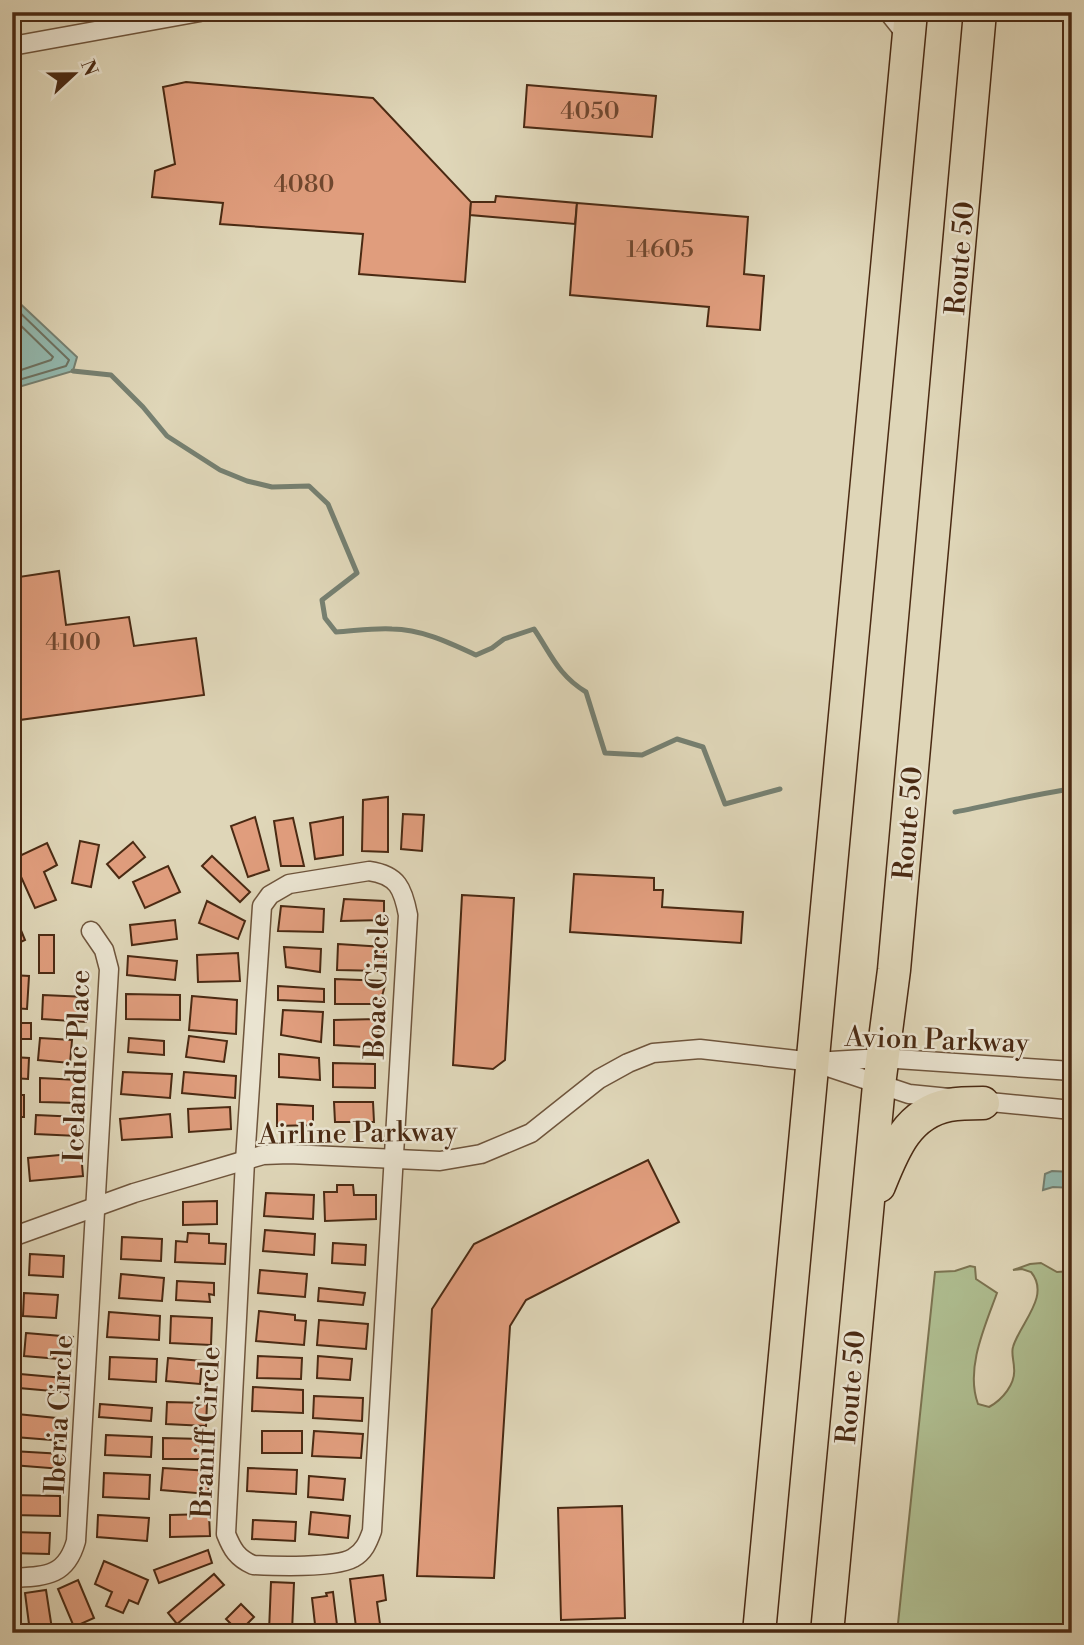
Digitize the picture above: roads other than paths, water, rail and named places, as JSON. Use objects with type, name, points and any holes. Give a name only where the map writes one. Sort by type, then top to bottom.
[{"type":"highway","name":"Route 50","points":[[827,1633],[866,1216],[897,943],[980,12]]},
{"type":"highway","points":[[759,1633],[910,25]]},
{"type":"highway","points":[[866,1216],[902,1134],[928,1112],[949,1105],[983,1103]]},
{"type":"street","points":[[12,46],[200,12]]},
{"type":"street","points":[[888,12],[910,25]]},
{"type":"street","name":"Boac Circle","points":[[245,1161],[262,906],[270,895],[289,884],[369,871],[389,877],[398,884],[404,893],[408,915],[394,1160]]},
{"type":"street","name":"Icelandic Place","points":[[92,931],[104,950],[109,969],[96,1207]]},
{"type":"street","name":"Airline Parkway","points":[[12,1237],[134,1193],[264,1156],[289,1154],[394,1160],[453,1160],[504,1146],[531,1133],[599,1079],[653,1053],[700,1049],[814,1062]]},
{"type":"street","name":"Avion Parkway","points":[[814,1062],[881,1072],[1072,1071]]},
{"type":"street","name":"Avion Parkway","points":[[814,1062],[881,1072],[909,1094],[1072,1110]]},
{"type":"street","name":"Braniff Circle","points":[[245,1161],[226,1534],[233,1551],[244,1561],[268,1566],[339,1563],[364,1550],[372,1531],[394,1160]]},
{"type":"street","name":"Iberia Circle","points":[[12,1578],[39,1576],[59,1570],[67,1563],[76,1541],[96,1207]]},
{"type":"water","points":[[12,296],[77,357],[73,371],[12,389]]},
{"type":"water","points":[[1052,1171],[1072,1172],[1072,1188],[1053,1187],[1043,1190],[1045,1174]]},
{"type":"waterway","points":[[73,371],[111,375],[167,436],[220,470],[272,487],[309,486],[328,504],[357,573],[322,600],[325,618],[336,632],[385,629],[414,631],[476,655],[504,639],[534,629],[562,671],[586,692],[605,753],[642,755],[677,739],[703,747],[725,804],[780,789]]},
{"type":"waterway","points":[[955,812],[1064,790],[1072,796]]}]
